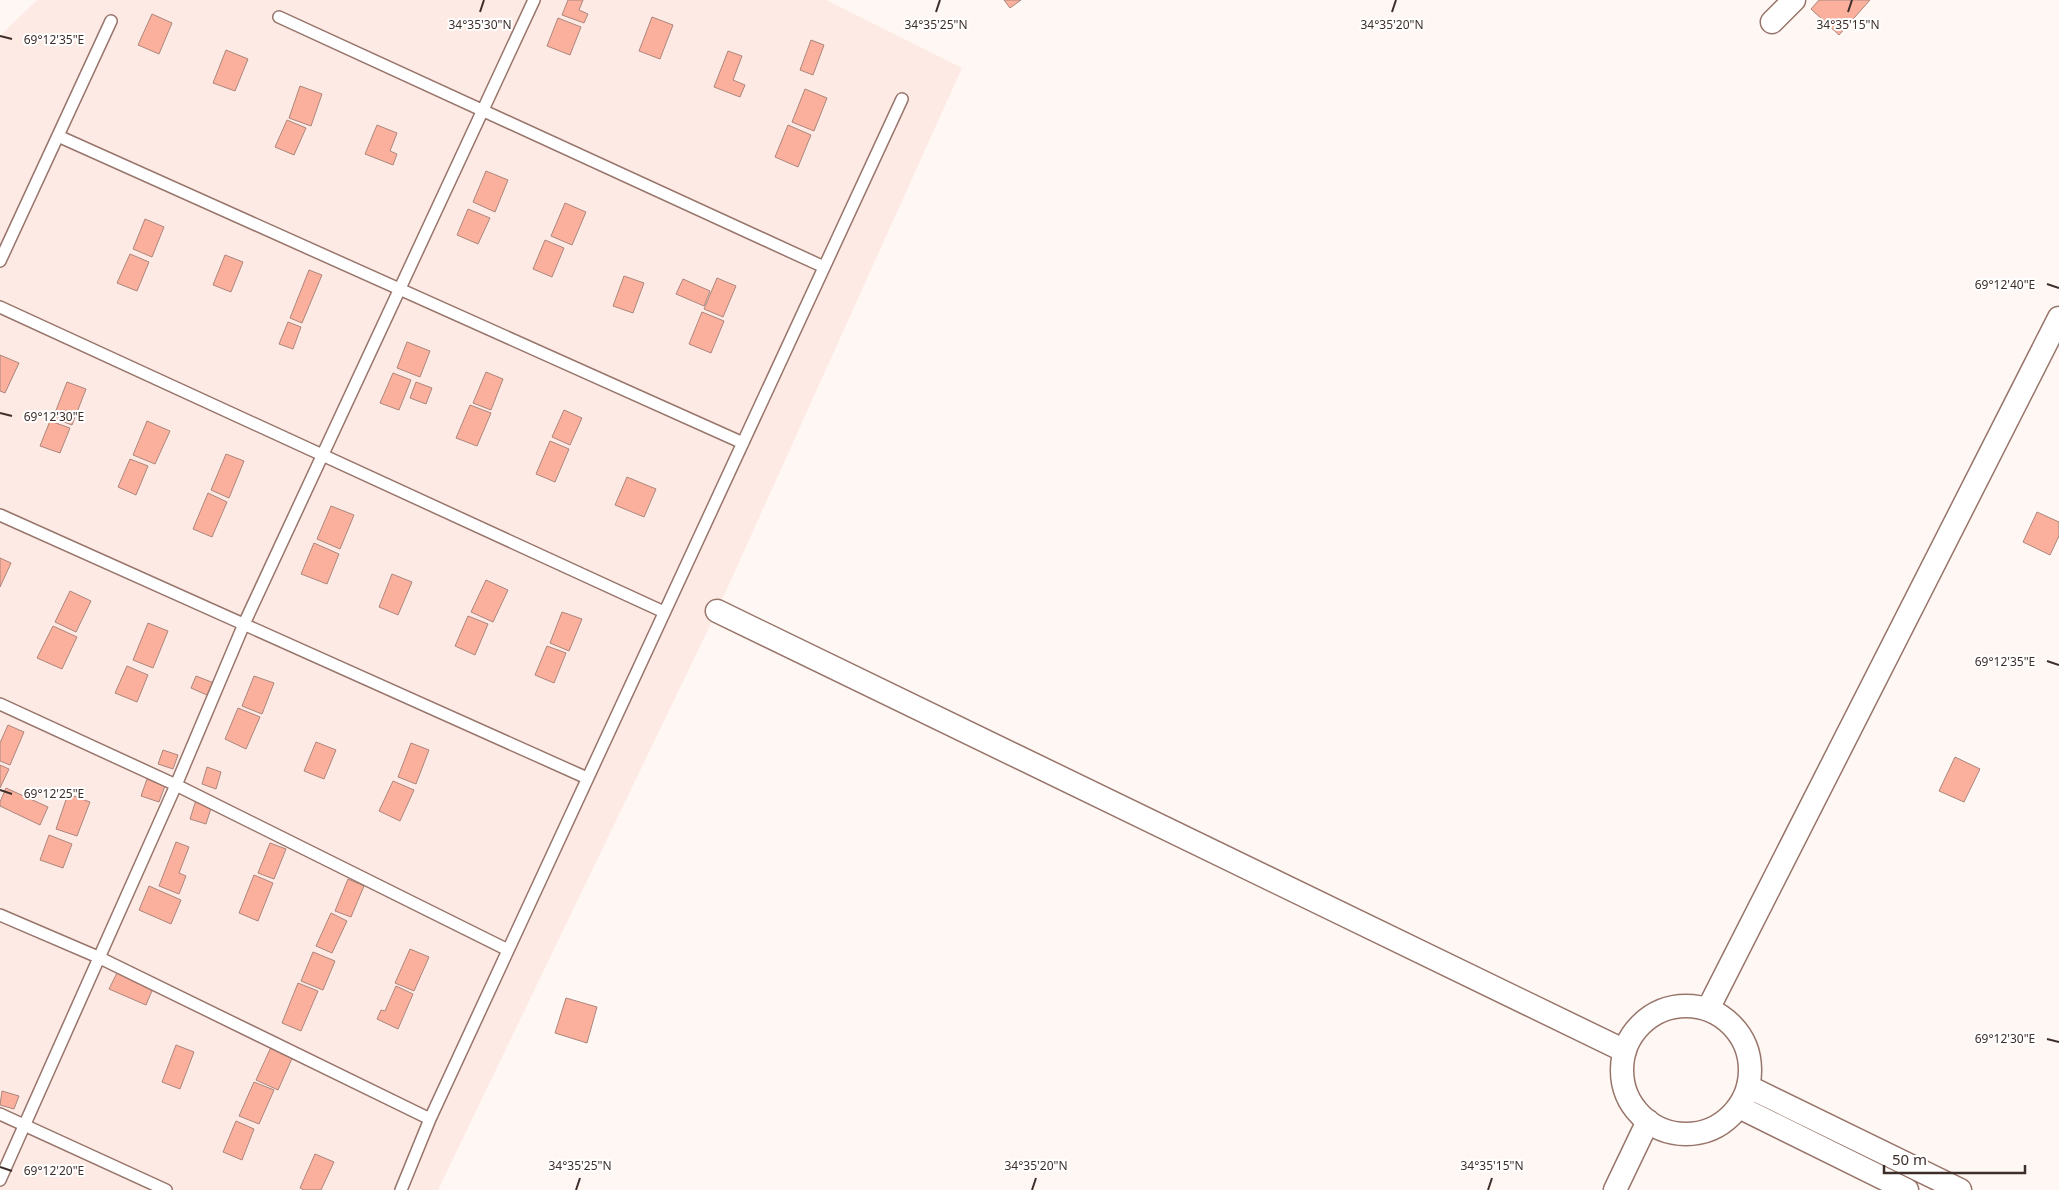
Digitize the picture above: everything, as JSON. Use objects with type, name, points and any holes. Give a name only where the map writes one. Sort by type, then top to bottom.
[{"type":"street","points":[[1772,22],[1794,0]]},
{"type":"street","points":[[1708,1009],[2059,318]]},
{"type":"street","points":[[717,611],[1625,1051]]},
{"type":"street","points":[[1683,1005],[1708,1009],[1723,1016],[1739,1032],[1748,1051],[1752,1072],[1744,1097],[1718,1126],[1698,1133],[1677,1134],[1657,1128],[1640,1115],[1628,1098],[1622,1078],[1622,1057],[1630,1038],[1644,1021],[1662,1010],[1683,1005]]},
{"type":"street","points":[[1744,1097],[1827,1138],[1960,1190]]},
{"type":"street","points":[[1615,1190],[1648,1121]]},
{"type":"street","points":[[1827,1138],[1907,1190]]},
{"type":"lane","points":[[0,1180],[176,784],[244,624],[534,0]]},
{"type":"lane","points":[[279,17],[824,266]]},
{"type":"lane","points":[[0,261],[111,21]]},
{"type":"lane","points":[[401,1190],[430,1119],[902,99]]},
{"type":"lane","points":[[58,136],[743,443]]},
{"type":"lane","points":[[0,307],[664,612]]},
{"type":"lane","points":[[0,514],[587,778]]},
{"type":"lane","points":[[0,704],[176,784],[508,950]]},
{"type":"lane","points":[[0,915],[98,957],[430,1119]]},
{"type":"lane","points":[[0,1114],[26,1124],[166,1190]]},
{"type":"shaded area","points":[[37,0],[826,0],[962,68],[717,611],[438,1190],[0,1190],[0,36]]},
{"type":"building","points":[[568,0],[583,0],[579,10],[588,14],[584,23],[562,15]]},
{"type":"building","points":[[1004,0],[1021,0],[1010,8]]},
{"type":"building","points":[[1819,0],[1870,0],[1839,35],[1811,9]]},
{"type":"building","points":[[152,14],[172,23],[159,54],[138,45]]},
{"type":"building","points":[[652,17],[673,25],[660,59],[639,51]]},
{"type":"building","points":[[558,18],[581,27],[570,55],[547,46]]},
{"type":"building","points":[[811,40],[824,45],[813,75],[800,70]]},
{"type":"building","points":[[226,50],[248,59],[235,91],[213,83]]},
{"type":"building","points":[[728,51],[742,56],[733,80],[745,85],[740,97],[714,87]]},
{"type":"building","points":[[300,86],[322,94],[311,126],[289,118]]},
{"type":"building","points":[[805,89],[827,98],[814,131],[792,122]]},
{"type":"building","points":[[287,120],[306,128],[294,155],[275,147]]},
{"type":"building","points":[[377,125],[397,133],[390,151],[397,154],[393,165],[365,154]]},
{"type":"building","points":[[788,125],[811,135],[798,167],[775,157]]},
{"type":"building","points":[[486,171],[508,180],[495,212],[473,202]]},
{"type":"building","points":[[565,203],[586,212],[572,245],[551,236]]},
{"type":"building","points":[[468,209],[490,218],[478,244],[457,235]]},
{"type":"building","points":[[145,219],[164,227],[152,257],[133,249]]},
{"type":"building","points":[[545,240],[564,248],[552,277],[533,269]]},
{"type":"building","points":[[130,254],[149,262],[137,291],[117,283]]},
{"type":"building","points":[[225,255],[243,262],[231,292],[213,285]]},
{"type":"building","points":[[309,270],[322,275],[302,323],[290,318]]},
{"type":"building","points":[[624,276],[644,283],[633,313],[613,306]]},
{"type":"building","points":[[717,278],[736,286],[723,317],[704,309]]},
{"type":"building","points":[[683,279],[710,291],[704,306],[676,294]]},
{"type":"building","points":[[702,312],[724,321],[711,353],[689,344]]},
{"type":"building","points":[[288,322],[301,327],[293,349],[279,344]]},
{"type":"building","points":[[407,342],[430,351],[420,377],[397,368]]},
{"type":"building","points":[[0,355],[19,363],[5,393],[0,391]]},
{"type":"building","points":[[486,372],[503,379],[491,410],[473,403]]},
{"type":"building","points":[[393,373],[411,380],[399,410],[380,403]]},
{"type":"building","points":[[67,382],[86,389],[72,425],[53,418]]},
{"type":"building","points":[[416,382],[432,388],[426,404],[410,398]]},
{"type":"building","points":[[470,405],[491,413],[477,446],[456,438]]},
{"type":"building","points":[[564,410],[582,418],[570,445],[552,437]]},
{"type":"building","points":[[50,421],[70,428],[60,453],[40,446]]},
{"type":"building","points":[[147,421],[170,431],[155,464],[133,455]]},
{"type":"building","points":[[550,441],[569,449],[555,482],[536,474]]},
{"type":"building","points":[[226,454],[244,461],[229,498],[211,490]]},
{"type":"building","points":[[130,459],[148,466],[136,495],[118,487]]},
{"type":"building","points":[[627,477],[656,489],[644,517],[615,505]]},
{"type":"building","points":[[208,493],[227,502],[212,537],[193,529]]},
{"type":"building","points":[[331,506],[354,515],[340,549],[317,539]]},
{"type":"building","points":[[2037,512],[2059,522],[2059,536],[2050,555],[2023,542]]},
{"type":"building","points":[[314,543],[339,554],[327,584],[301,574]]},
{"type":"building","points":[[0,558],[11,563],[0,587]]},
{"type":"building","points":[[392,574],[412,582],[398,615],[379,607]]},
{"type":"building","points":[[486,580],[508,590],[493,622],[471,612]]},
{"type":"building","points":[[70,591],[91,601],[76,632],[55,622]]},
{"type":"building","points":[[562,612],[582,619],[569,651],[550,643]]},
{"type":"building","points":[[468,616],[488,624],[475,655],[455,646]]},
{"type":"building","points":[[148,623],[168,631],[153,668],[133,660]]},
{"type":"building","points":[[53,626],[77,637],[62,669],[37,658]]},
{"type":"building","points":[[547,646],[566,653],[554,683],[535,675]]},
{"type":"building","points":[[127,666],[148,675],[137,702],[115,693]]},
{"type":"building","points":[[196,676],[214,683],[209,696],[191,688]]},
{"type":"building","points":[[254,676],[274,683],[262,714],[242,706]]},
{"type":"building","points":[[238,708],[260,717],[246,749],[225,739]]},
{"type":"building","points":[[8,725],[24,732],[10,765],[0,761],[0,743]]},
{"type":"building","points":[[316,742],[336,750],[324,779],[304,771]]},
{"type":"building","points":[[411,743],[429,750],[416,784],[398,777]]},
{"type":"building","points":[[163,750],[178,755],[173,769],[158,764]]},
{"type":"building","points":[[1955,757],[1980,769],[1964,802],[1939,791]]},
{"type":"building","points":[[0,765],[9,769],[0,788]]},
{"type":"building","points":[[207,767],[221,772],[216,789],[202,784]]},
{"type":"building","points":[[147,779],[165,786],[159,802],[141,796]]},
{"type":"building","points":[[393,781],[414,790],[400,821],[379,811]]},
{"type":"building","points":[[6,788],[48,807],[40,825],[0,806]]},
{"type":"building","points":[[68,794],[90,802],[77,836],[56,829]]},
{"type":"building","points":[[196,800],[212,805],[206,824],[190,819]]},
{"type":"building","points":[[49,835],[72,844],[63,868],[40,860]]},
{"type":"building","points":[[176,842],[189,847],[179,873],[186,876],[179,894],[159,886]]},
{"type":"building","points":[[270,843],[286,849],[274,879],[258,873]]},
{"type":"building","points":[[254,875],[273,883],[258,921],[239,913]]},
{"type":"building","points":[[348,879],[364,886],[351,917],[335,911]]},
{"type":"building","points":[[149,886],[181,900],[171,924],[139,910]]},
{"type":"building","points":[[331,913],[347,921],[332,953],[316,946]]},
{"type":"building","points":[[410,949],[429,957],[414,991],[395,983]]},
{"type":"building","points":[[313,952],[335,961],[323,990],[301,981]]},
{"type":"building","points":[[118,971],[154,986],[146,1005],[109,989]]},
{"type":"building","points":[[298,983],[318,991],[301,1031],[282,1023]]},
{"type":"building","points":[[396,986],[413,994],[398,1029],[377,1019],[381,1010],[385,1011]]},
{"type":"building","points":[[566,998],[597,1007],[587,1043],[555,1033]]},
{"type":"building","points":[[176,1045],[194,1052],[180,1089],[162,1082]]},
{"type":"building","points":[[272,1045],[294,1054],[278,1090],[256,1080]]},
{"type":"building","points":[[254,1082],[274,1090],[259,1124],[239,1116]]},
{"type":"building","points":[[2,1091],[19,1096],[14,1109],[0,1105]]},
{"type":"building","points":[[236,1121],[254,1129],[242,1160],[223,1152]]},
{"type":"building","points":[[315,1154],[334,1162],[321,1190],[304,1190],[300,1188]]}]
